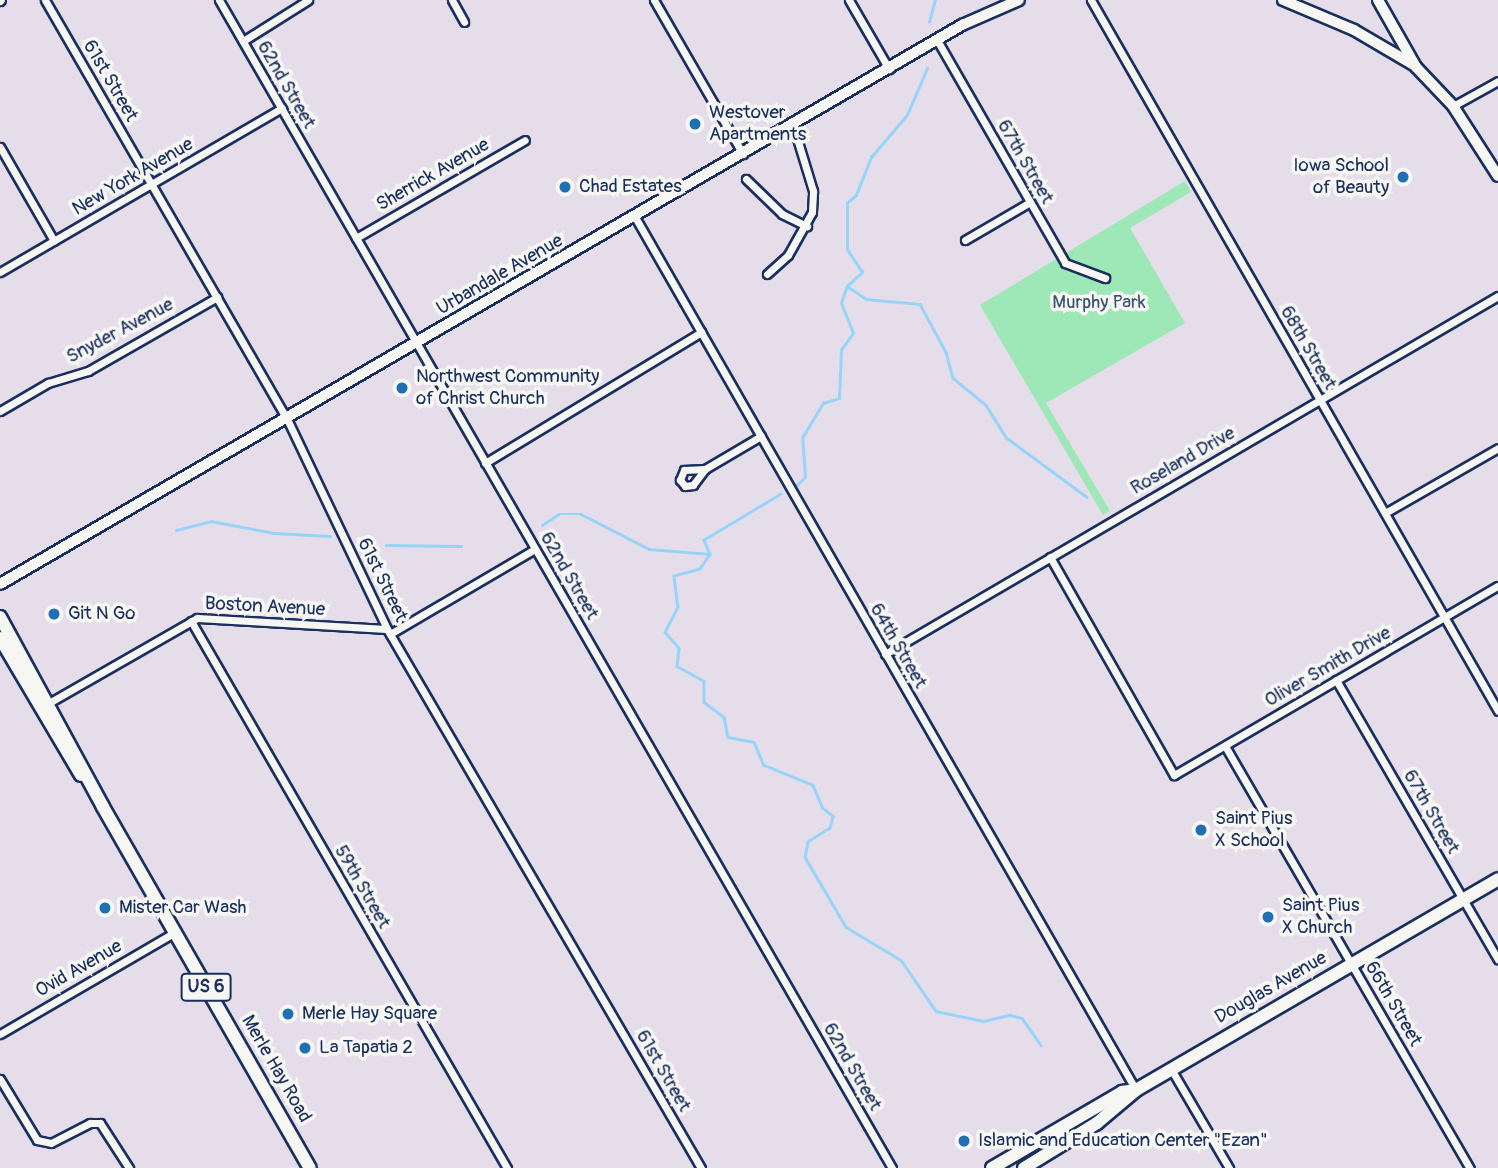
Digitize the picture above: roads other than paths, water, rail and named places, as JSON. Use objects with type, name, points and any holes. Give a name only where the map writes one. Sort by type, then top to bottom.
[{"type":"main road","name":"Merle Hay Road","points":[[0,617],[45,705],[310,1168]]},
{"type":"main road","name":"Merle Hay Road","points":[[0,638],[45,705]]},
{"type":"main road","name":"Douglas Avenue","points":[[1024,1168],[1097,1123],[1136,1090],[1498,879]]},
{"type":"main road","name":"Douglas Avenue","points":[[992,1168],[1122,1092],[1136,1090]]},
{"type":"street","name":"61st Street","points":[[45,0],[287,419],[388,631],[701,1168]]},
{"type":"street","name":"62nd Street","points":[[219,0],[892,1168]]},
{"type":"street","points":[[243,41],[308,0]]},
{"type":"street","points":[[452,0],[464,22]]},
{"type":"street","points":[[654,0],[744,154]]},
{"type":"street","points":[[849,0],[889,69]]},
{"type":"street","name":"Urbandale Avenue","points":[[0,584],[937,40],[1019,0]]},
{"type":"street","name":"68th Street","points":[[1091,0],[1498,711]]},
{"type":"street","points":[[1283,0],[1354,30],[1416,67]]},
{"type":"street","points":[[1378,0],[1416,67],[1454,106],[1498,177]]},
{"type":"street","name":"67th Street","points":[[937,40],[1065,263],[1105,278]]},
{"type":"street","points":[[1454,106],[1498,80]]},
{"type":"street","name":"New York Avenue","points":[[0,272],[282,108]]},
{"type":"street","points":[[766,274],[788,255],[807,226],[813,191],[793,125]]},
{"type":"street","name":"Sherrick Avenue","points":[[356,238],[524,140]]},
{"type":"street","points":[[0,147],[54,241]]},
{"type":"street","points":[[746,179],[774,207],[807,226]]},
{"type":"street","points":[[965,240],[1030,202]]},
{"type":"street","name":"64th Street","points":[[635,217],[1136,1090]]},
{"type":"street","name":"Roseland Drive","points":[[885,654],[1498,296]]},
{"type":"street","name":"Snyder Avenue","points":[[0,411],[48,383],[88,371],[217,297]]},
{"type":"street","points":[[485,463],[701,332]]},
{"type":"street","points":[[705,469],[761,436]]},
{"type":"street","points":[[1385,513],[1498,448]]},
{"type":"street","points":[[388,631],[535,549]]},
{"type":"street","name":"Oliver Smith Drive","points":[[1050,557],[1174,775],[1498,586]]},
{"type":"street","name":"Boston Avenue","points":[[45,705],[191,621],[204,617],[388,631]]},
{"type":"street","name":"59th Street","points":[[191,621],[507,1168]]},
{"type":"street","name":"67th Street","points":[[1336,680],[1498,960]]},
{"type":"street","name":"66th Street","points":[[1225,746],[1470,1168]]},
{"type":"street","name":"Ovid Avenue","points":[[0,1034],[175,932]]},
{"type":"street","points":[[1171,1069],[1229,1168]]},
{"type":"street","points":[[0,1079],[37,1140],[51,1143],[90,1123],[100,1123],[129,1168]]},
{"type":"waterway","points":[[929,22],[935,0]]},
{"type":"waterway","points":[[797,485],[805,477],[802,438],[823,403],[839,398],[841,350],[853,333],[841,303],[847,286],[862,272],[847,250],[847,203],[856,195],[871,157],[907,115],[927,68]]},
{"type":"waterway","points":[[847,286],[866,299],[920,304],[946,352],[953,378],[986,405],[1007,438],[1087,497]]},
{"type":"waterway","points":[[781,494],[704,540],[710,554],[700,569],[674,576],[678,607],[665,632],[679,648],[677,666],[704,681],[704,702],[724,717],[728,737],[754,742],[764,765],[813,785],[823,808],[833,816],[830,828],[808,842],[805,857],[846,927],[901,960],[936,1011],[983,1021],[1010,1015],[1022,1018],[1041,1045]]},
{"type":"waterway","points":[[542,525],[559,514],[581,514],[649,549],[710,554]]},
{"type":"waterway","points":[[176,530],[211,521],[274,533],[330,536]]},
{"type":"waterway","points":[[386,545],[461,546]]},
{"type":"place","name":"Westover Apartments","points":[[695,124]]},
{"type":"place","name":"Iowa School of Beauty","points":[[1403,177]]},
{"type":"place","name":"Chad Estates","points":[[565,187]]},
{"type":"place","name":"Northwest Community of Christ Church","points":[[402,388]]},
{"type":"place","name":"Git N Go","points":[[54,614]]},
{"type":"place","name":"Saint Pius X School","points":[[1201,830]]},
{"type":"place","name":"Mister Car Wash","points":[[105,908]]},
{"type":"place","name":"Saint Pius X Church","points":[[1268,917]]},
{"type":"place","name":"Merle Hay Square","points":[[288,1014]]},
{"type":"place","name":"La Tapatia 2","points":[[305,1048]]},
{"type":"place","name":"Islamic and Education Center \"Ezan\"","points":[[964,1141]]},
{"type":"park label","name":"Murphy Park","points":[[1099,303]]}]
